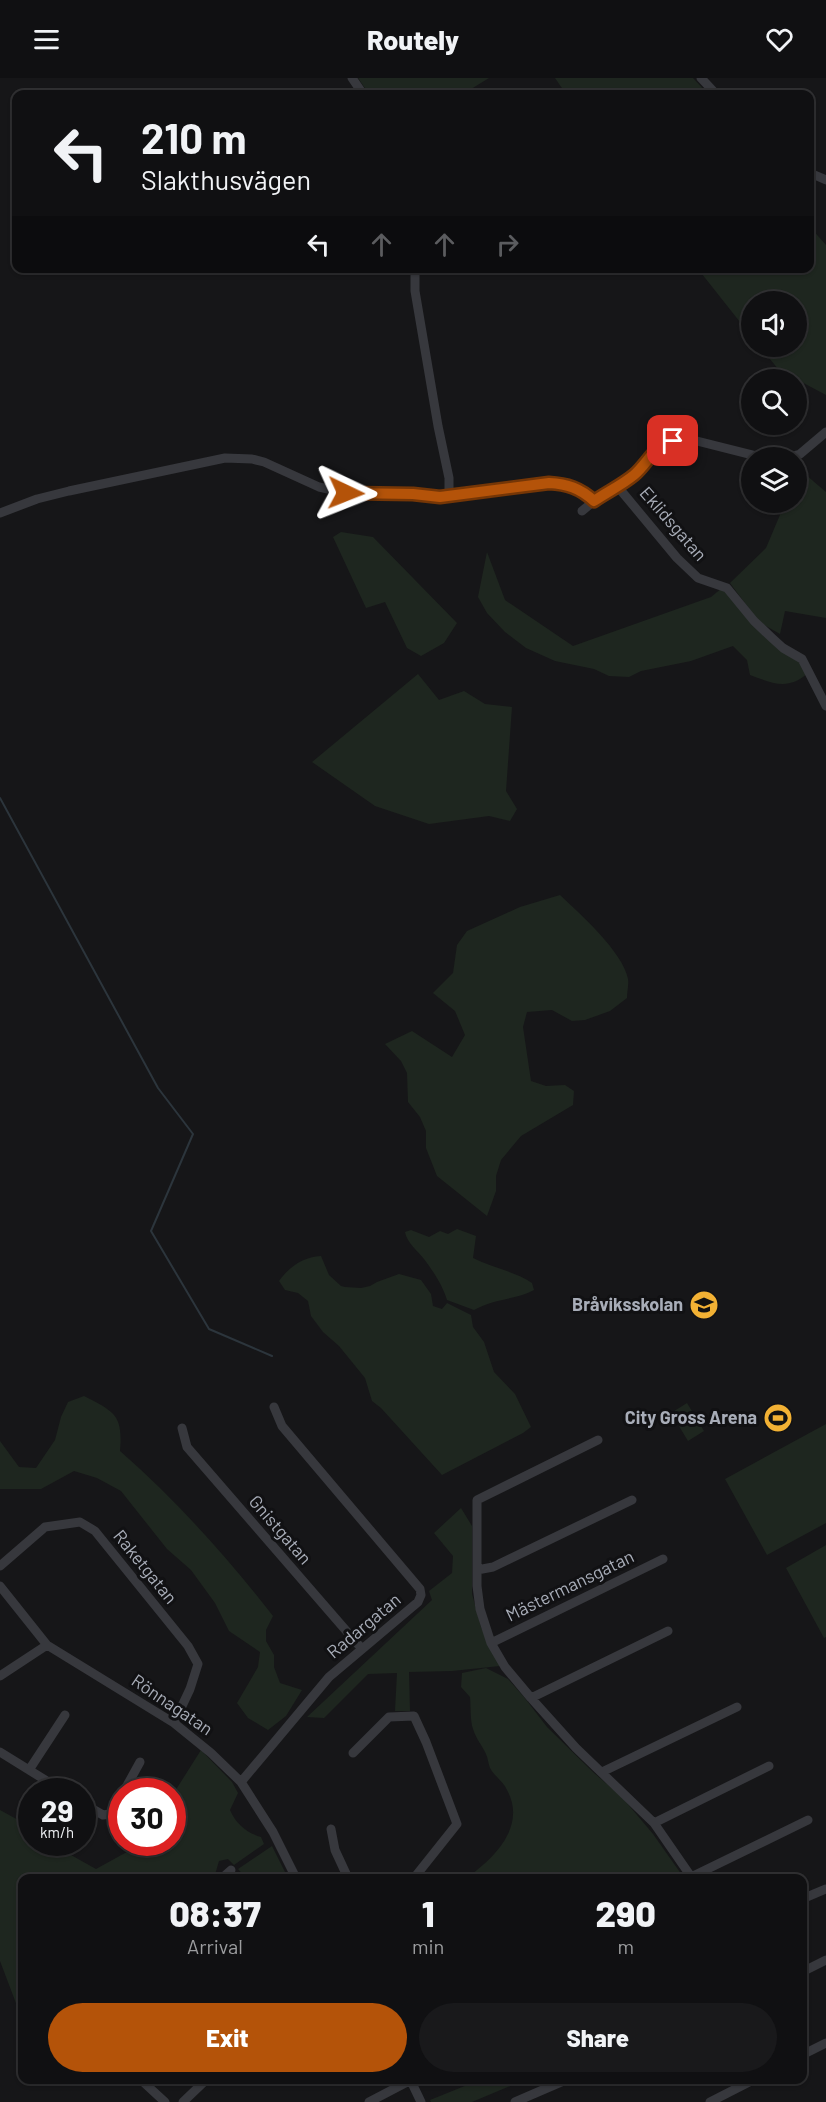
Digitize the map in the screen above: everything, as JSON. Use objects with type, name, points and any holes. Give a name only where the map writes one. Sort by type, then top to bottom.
[{"type":"street","points":[[701,78],[713,90]]},
{"type":"street","points":[[415,273],[415,291],[449,478],[449,496]]},
{"type":"street","points":[[807,448],[826,432]]},
{"type":"street","points":[[582,511],[637,473],[662,444],[685,438],[741,452]]},
{"type":"street","points":[[0,513],[69,491],[225,458],[264,462],[319,487],[337,491],[449,496],[549,483],[565,484],[576,488],[594,501]]},
{"type":"street","name":"Eklidsgatan","points":[[618,487],[677,558],[698,578],[727,588],[754,621],[783,648],[802,659],[826,706]]},
{"type":"street","name":"Radargatan","points":[[241,1782],[329,1677],[418,1602],[421,1595],[420,1589],[282,1426],[274,1407]]},
{"type":"street","name":"Gnistgatan","points":[[182,1428],[187,1447],[362,1648]]},
{"type":"street","name":"Mästermansgatan","points":[[598,1440],[477,1500],[477,1570],[480,1609],[491,1643],[506,1667],[576,1748],[654,1822],[690,1874]]},
{"type":"street","points":[[477,1570],[493,1567],[632,1500]]},
{"type":"street","name":"Raketgatan","points":[[0,1566],[45,1527],[80,1521],[95,1532],[188,1646],[198,1664],[190,1689],[174,1723]]},
{"type":"street","name":"Mästermansgatan","points":[[491,1643],[663,1559]]},
{"type":"street","name":"Rönnagatan","points":[[0,1586],[46,1645],[174,1723],[211,1753],[241,1782],[273,1832],[294,1874]]},
{"type":"street","points":[[531,1698],[668,1630]]},
{"type":"street","points":[[0,1676],[46,1645]]},
{"type":"street","points":[[602,1772],[737,1707]]},
{"type":"street","points":[[28,1770],[65,1715]]},
{"type":"street","points":[[353,1754],[389,1717],[414,1716],[457,1824],[417,1874]]},
{"type":"street","points":[[0,1752],[41,1778]]},
{"type":"street","points":[[131,1778],[140,1762]]},
{"type":"street","points":[[654,1822],[769,1766]]},
{"type":"street","name":"Mästermansgatan","points":[[698,1874],[808,1820]]},
{"type":"street","points":[[331,1829],[335,1850],[346,1874]]},
{"type":"street","points":[[226,1874],[231,1870]]},
{"type":"street","points":[[807,1897],[826,1889]]},
{"type":"street","points":[[807,1970],[826,1960]]},
{"type":"street","points":[[807,2052],[826,2043]]},
{"type":"street","points":[[145,2084],[165,2102]]},
{"type":"street","points":[[183,2102],[202,2084]]},
{"type":"street","points":[[369,2102],[403,2084]]},
{"type":"street","points":[[412,2084],[421,2102]]},
{"type":"street","points":[[515,2102],[556,2084]]},
{"type":"street","points":[[715,2101],[746,2084]]},
{"type":"shaded area","points":[[358,78],[489,78],[470,90],[366,90]]},
{"type":"shaded area","points":[[555,78],[693,78],[704,90],[563,90]]},
{"type":"shaded area","points":[[814,232],[826,245],[826,395],[807,385],[807,369],[778,369],[768,357],[807,357],[807,291],[741,291],[741,323],[701,273],[814,273]]},
{"type":"shaded area","points":[[807,476],[826,492],[826,618],[785,611],[780,634],[759,622],[730,583],[766,548],[781,513],[807,513]]},
{"type":"shaded area","points":[[341,532],[373,537],[457,623],[444,643],[421,656],[407,648],[385,602],[366,608],[333,537]]},
{"type":"shaded area","points":[[487,552],[505,600],[573,646],[711,597],[722,588],[803,662],[808,673],[801,679],[787,684],[773,683],[758,678],[750,675],[747,660],[733,646],[691,661],[641,671],[629,677],[609,676],[594,669],[555,661],[526,648],[505,632],[487,613],[478,597]]},
{"type":"shaded area","points":[[418,674],[439,700],[464,691],[485,704],[512,707],[506,791],[517,809],[510,821],[489,816],[429,824],[375,806],[312,762]]},
{"type":"shaded area","points":[[560,895],[600,934],[618,957],[628,979],[627,998],[610,1011],[585,1020],[572,1021],[552,1010],[527,1012],[523,1027],[531,1081],[546,1086],[565,1085],[574,1091],[573,1105],[521,1136],[501,1160],[496,1176],[496,1191],[487,1216],[437,1176],[426,1148],[426,1131],[420,1117],[408,1102],[407,1073],[401,1061],[385,1044],[412,1031],[452,1057],[465,1035],[455,1011],[433,993],[453,973],[457,945],[467,931],[520,907]]},
{"type":"shaded area","points":[[457,1229],[476,1236],[473,1258],[525,1279],[532,1283],[534,1290],[474,1310],[447,1300],[434,1274],[410,1243],[405,1232],[411,1230],[429,1237],[440,1231],[448,1234]]},
{"type":"shaded area","points":[[321,1256],[329,1275],[341,1286],[361,1288],[399,1274],[421,1280],[431,1294],[433,1306],[442,1309],[447,1303],[471,1315],[473,1327],[484,1342],[494,1372],[515,1394],[531,1427],[442,1475],[372,1401],[365,1378],[311,1316],[308,1301],[298,1293],[285,1290],[279,1281],[297,1264],[308,1258]]},
{"type":"shaded area","points":[[84,1396],[103,1406],[115,1416],[120,1429],[120,1451],[201,1530],[273,1616],[266,1630],[266,1641],[274,1655],[274,1667],[280,1683],[302,1690],[286,1716],[268,1730],[248,1718],[237,1703],[258,1667],[260,1652],[229,1631],[215,1603],[191,1570],[167,1549],[121,1491],[97,1478],[74,1471],[41,1489],[0,1489],[0,1441],[19,1467],[36,1468],[55,1440],[68,1402]]},
{"type":"shaded area","points":[[687,1403],[704,1431],[688,1441],[671,1413]]},
{"type":"shaded area","points":[[826,1424],[826,1523],[767,1555],[725,1479]]},
{"type":"shaded area","points":[[461,1508],[472,1526],[472,1594],[481,1627],[500,1666],[452,1671],[409,1672],[410,1711],[395,1711],[397,1673],[368,1674],[324,1718],[307,1717],[432,1600],[429,1591],[452,1573],[453,1556],[434,1533]]},
{"type":"shaded area","points":[[826,1545],[826,1637],[824,1638],[786,1568]]},
{"type":"shaded area","points":[[486,1668],[508,1679],[547,1727],[621,1796],[653,1834],[681,1874],[472,1874],[497,1851],[505,1840],[513,1816],[512,1803],[507,1790],[490,1768],[486,1754],[474,1733],[470,1697],[461,1687],[462,1673]]},
{"type":"shaded area","points":[[201,1750],[232,1782],[238,1793],[230,1810],[235,1820],[251,1833],[261,1837],[264,1844],[234,1865],[228,1859],[219,1861],[215,1874],[18,1874],[18,2008],[0,1961],[0,1810],[18,1820],[18,1856],[73,1856],[96,1869],[120,1856],[186,1856],[186,1778],[183,1778]]},
{"type":"shaded area","points":[[272,1846],[286,1874],[242,1874],[238,1869]]},
{"type":"shaded area","points":[[470,2084],[515,2084],[472,2102],[431,2102],[430,2100]]},
{"type":"waterway","points":[[0,798],[158,1088],[193,1134],[151,1231],[209,1329],[272,1356]]},
{"type":"place","name":"Bråviksskolan","points":[[704,1305]]},
{"type":"place","name":"City Gross Arena","points":[[778,1418]]},
{"type":"route","points":[[346,493],[413,494],[440,497],[549,483],[565,484],[576,488],[594,501],[637,473],[662,444],[673,441]]}]
